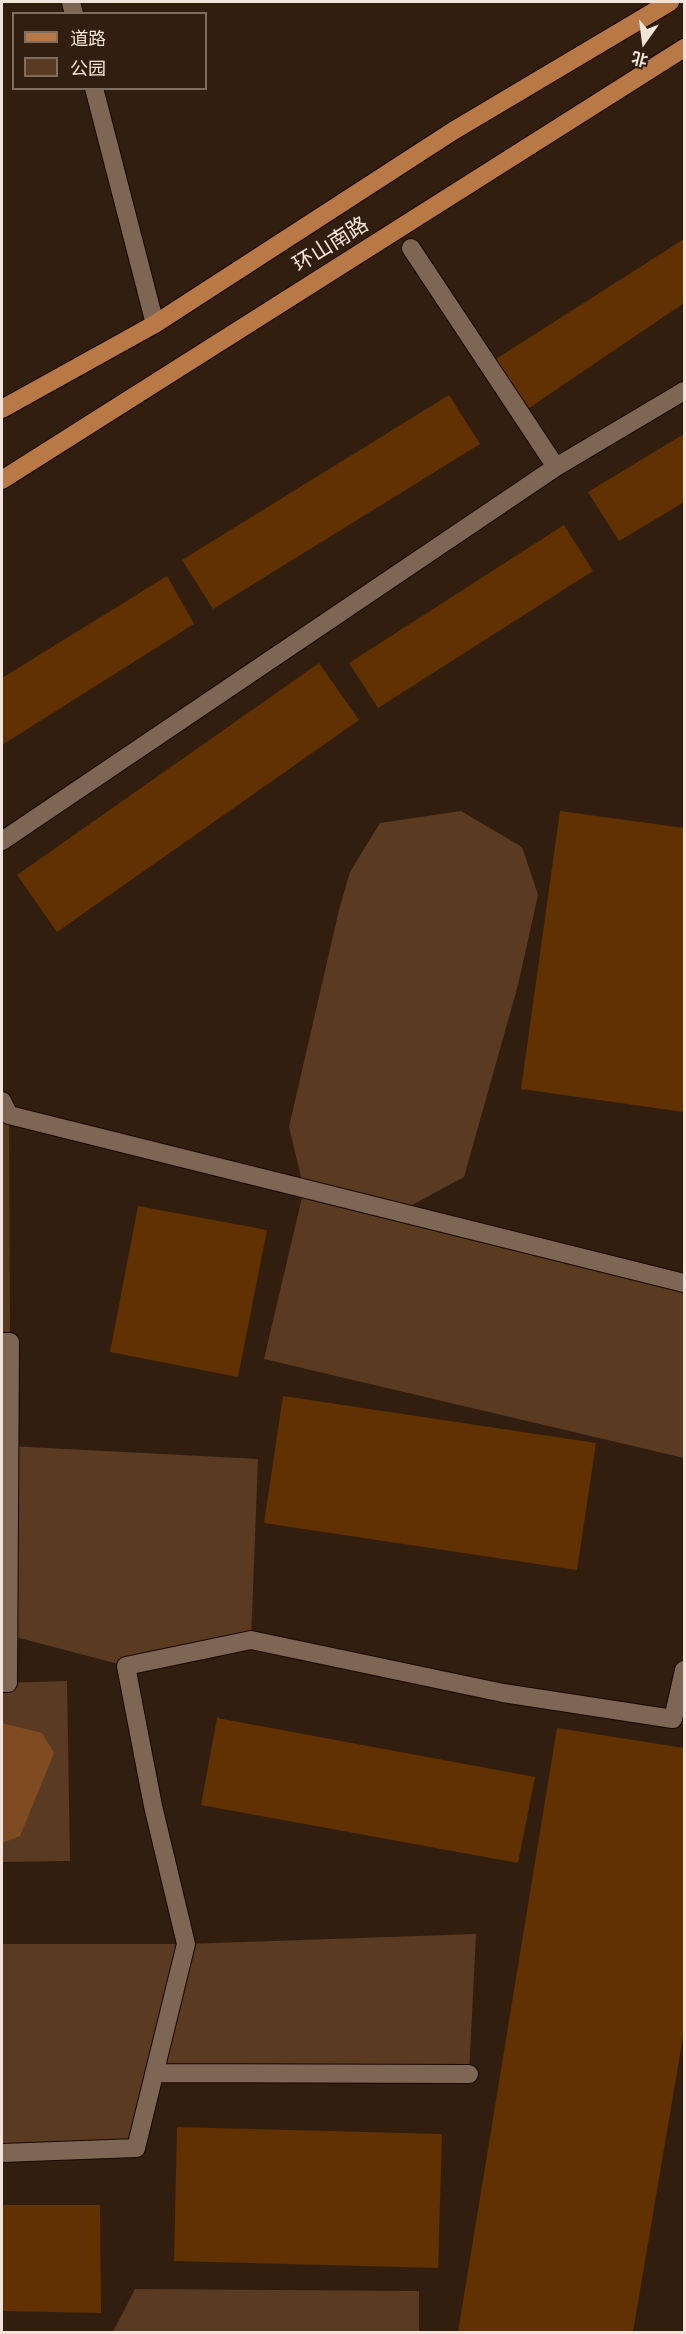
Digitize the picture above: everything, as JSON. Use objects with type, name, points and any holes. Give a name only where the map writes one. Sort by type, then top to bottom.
[{"type":"main road","name":"环山南路","points":[[2,409],[155,324],[453,131],[670,2]]},
{"type":"main road","name":"环山南路","points":[[2,480],[684,48]]},
{"type":"lane","points":[[95,90],[155,324]]},
{"type":"lane","points":[[411,248],[556,467]]},
{"type":"lane","points":[[2,841],[556,467],[684,391]]},
{"type":"lane","points":[[2,1101],[9,1115],[684,1283]]},
{"type":"lane","points":[[2,1342],[10,1342],[8,1683],[2,1683]]},
{"type":"lane","points":[[2,2154],[135,2148],[186,1944],[153,1806],[126,1666],[252,1640],[503,1693],[673,1719],[684,1670]]},
{"type":"lane","points":[[154,2073],[469,2074]]},
{"type":"green space","points":[[461,811],[522,847],[538,895],[518,985],[464,1177],[399,1212],[684,1283],[684,1458],[264,1359],[304,1189],[289,1127],[339,910],[350,872],[380,823]]},
{"type":"green space","points":[[9,1115],[10,1342],[2,1342],[2,1116]]},
{"type":"green space","points":[[9,1446],[258,1459],[251,1640],[126,1666],[8,1635]]},
{"type":"green space","points":[[67,1681],[70,1861],[2,1862],[2,1683]]},
{"type":"green space","points":[[476,1934],[469,2074],[154,2073],[136,2148],[2,2153],[2,1944],[186,1944]]},
{"type":"green space","points":[[135,2289],[419,2291],[419,2332],[113,2332]]},
{"type":"shaded area","points":[[2,1723],[42,1733],[54,1753],[20,1836],[2,1843]]},
{"type":"building","points":[[684,239],[684,303],[529,408],[496,359]]},
{"type":"building","points":[[449,395],[480,444],[213,609],[182,560]]},
{"type":"building","points":[[684,434],[684,502],[619,541],[588,492]]},
{"type":"building","points":[[564,525],[593,571],[378,708],[349,663]]},
{"type":"building","points":[[167,576],[194,624],[2,745],[2,678]]},
{"type":"building","points":[[319,663],[359,720],[57,932],[17,875]]},
{"type":"building","points":[[560,811],[684,828],[684,1112],[521,1089]]},
{"type":"building","points":[[138,1206],[267,1230],[238,1377],[110,1352]]},
{"type":"building","points":[[283,1396],[596,1443],[577,1570],[264,1523]]},
{"type":"building","points":[[217,1718],[535,1777],[518,1863],[201,1805]]},
{"type":"building","points":[[557,1728],[684,1748],[684,2031],[633,2332],[458,2332]]},
{"type":"building","points":[[177,2127],[442,2134],[438,2268],[174,2261]]},
{"type":"building","points":[[2,2205],[100,2205],[101,2313],[2,2311]]}]
